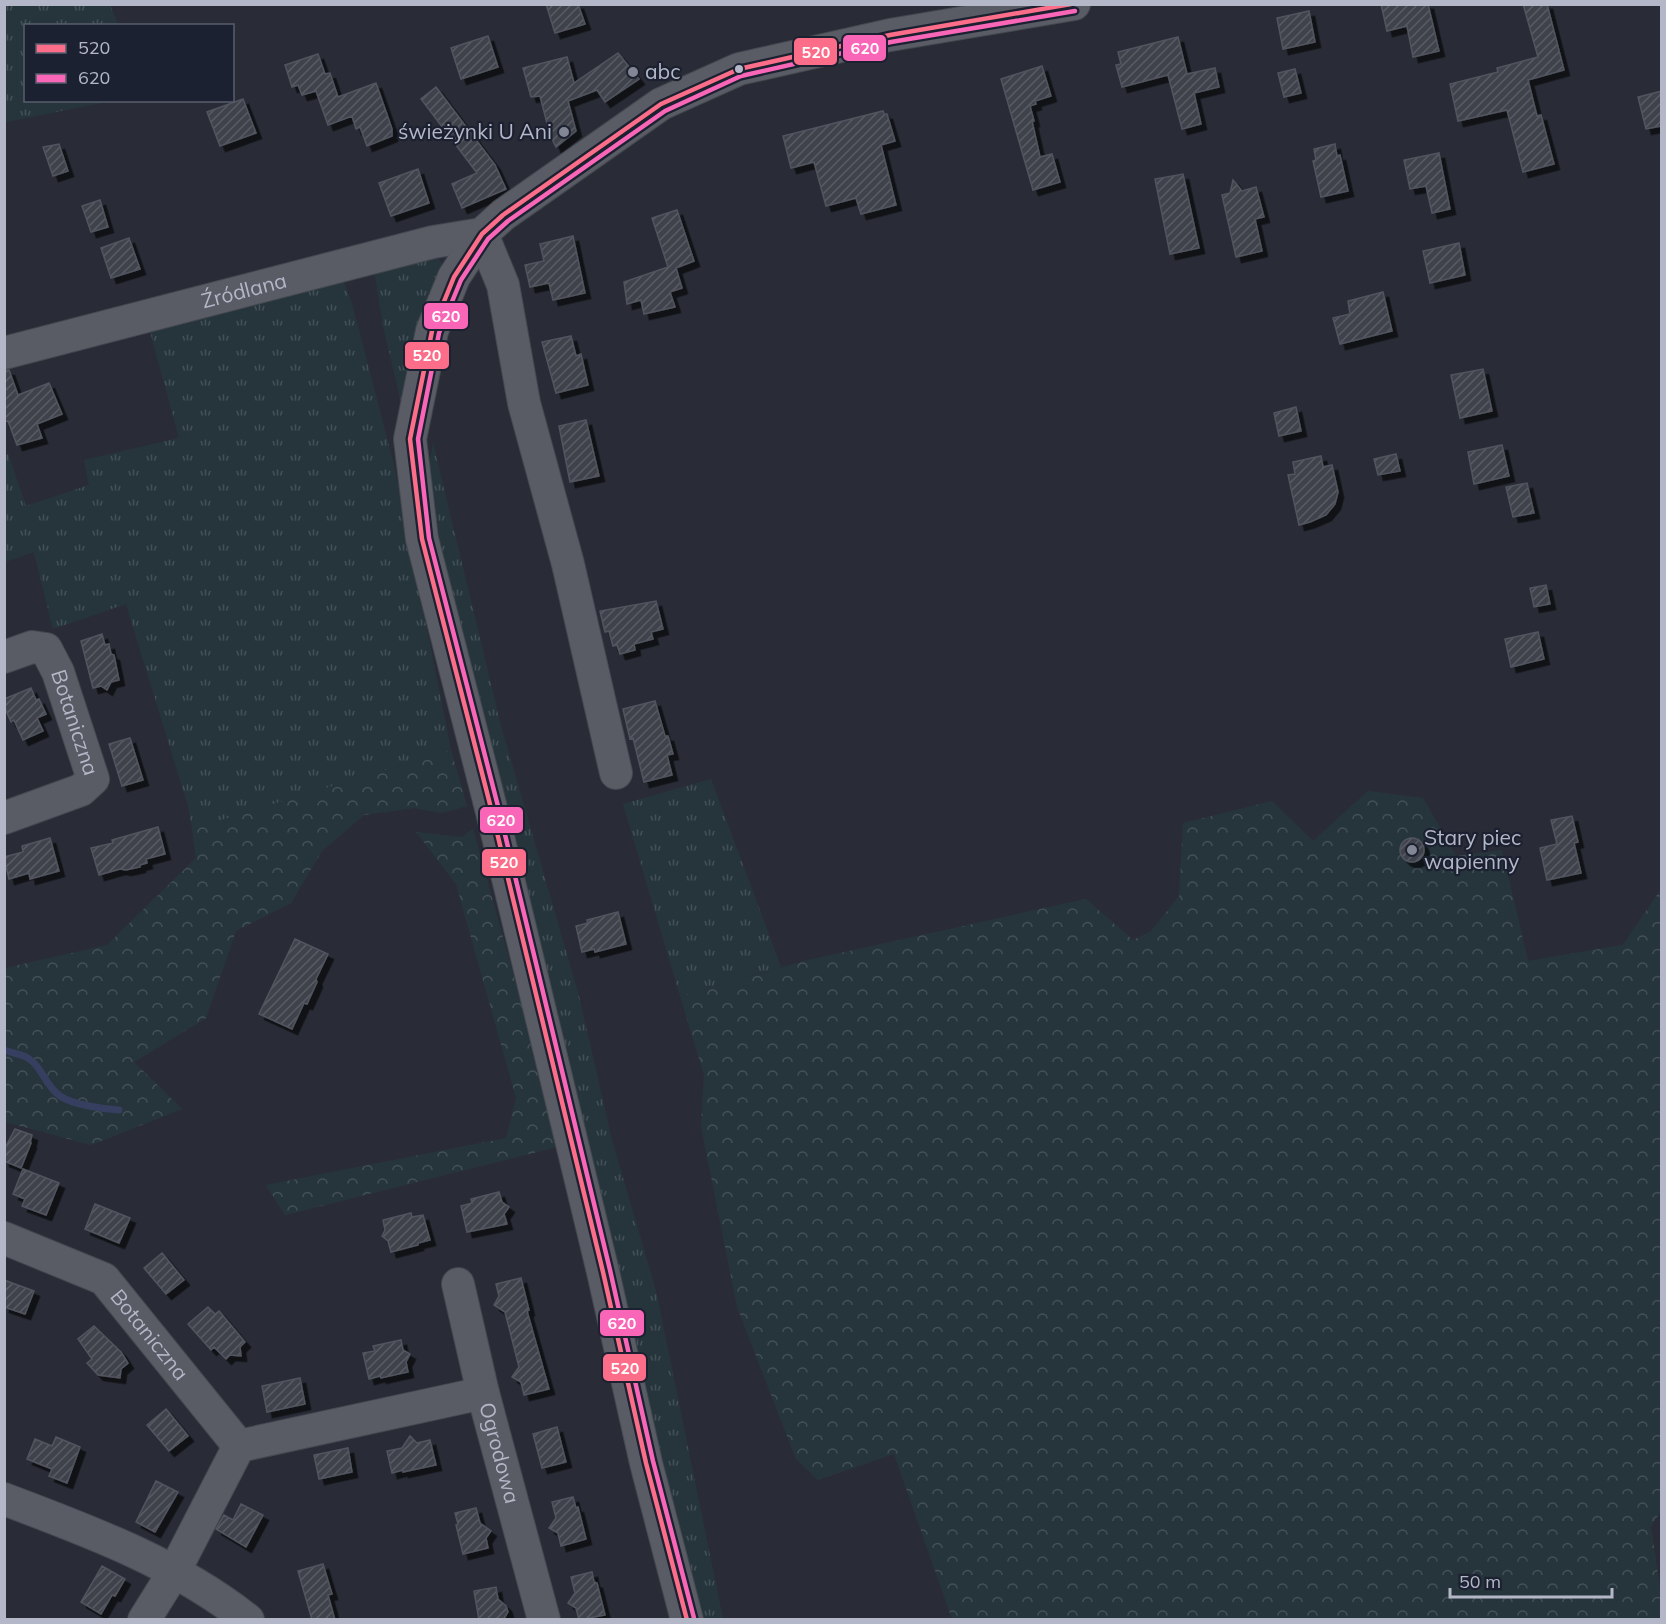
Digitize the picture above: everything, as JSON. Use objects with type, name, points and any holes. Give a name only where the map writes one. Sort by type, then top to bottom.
[{"type":"street","points":[[687,1620],[646,1463],[601,1260],[493,816],[422,539],[410,439],[432,331],[454,278],[482,234],[503,215],[661,104],[739,69],[890,35],[1074,4]]},
{"type":"street","points":[[482,234],[503,285],[524,403],[568,564],[616,773]]},
{"type":"street","name":"Źródlana","points":[[4,353],[433,242],[482,234]]},
{"type":"street","name":"Botaniczna","points":[[4,657],[32,647],[46,649],[58,672],[93,779],[81,790],[4,818]]},
{"type":"street","name":"Botaniczna","points":[[4,1238],[104,1279],[239,1446]]},
{"type":"street","name":"Ogrodowa","points":[[458,1284],[483,1393],[544,1620]]},
{"type":"street","points":[[144,1620],[174,1572],[239,1446],[483,1393]]},
{"type":"street","points":[[4,1498],[102,1536],[174,1572],[210,1593],[248,1620]]},
{"type":"green space","points":[[4,5],[110,5],[118,24],[24,24],[24,102],[106,102],[6,122]]},
{"type":"green space","points":[[427,253],[438,258],[444,267],[402,406],[383,326],[375,275],[382,263]]},
{"type":"green space","points":[[340,272],[352,304],[394,465],[451,750],[192,829],[188,806],[126,604],[53,629],[34,552],[5,562],[4,456],[8,454],[26,506],[89,485],[84,460],[179,438],[148,324]]},
{"type":"green space","points":[[433,443],[501,726],[579,996],[612,1140],[656,1291],[723,1619],[700,1619],[568,1068],[429,509],[428,473]]},
{"type":"green space","points":[[451,750],[467,806],[442,813],[414,808],[364,815],[322,851],[291,903],[236,931],[206,1018],[134,1062],[182,1109],[91,1145],[5,1122],[5,968],[107,945],[196,858],[192,829]]},
{"type":"green space","points":[[711,779],[781,967],[680,996],[623,804]]},
{"type":"green space","points":[[1368,791],[1423,798],[1456,856],[1502,850],[1528,961],[1623,945],[1661,889],[1662,1509],[1651,1527],[1661,1594],[1661,1619],[952,1619],[894,1454],[818,1480],[796,1459],[737,1307],[701,1126],[704,1075],[680,996],[808,960],[1086,899],[1133,940],[1151,931],[1179,896],[1183,823],[1272,801],[1313,841]]},
{"type":"green space","points":[[473,829],[561,1146],[285,1215],[266,1185],[506,1138],[516,1098],[456,884],[416,832],[462,837]]},
{"type":"building","points":[[546,4],[578,4],[585,24],[555,33]]},
{"type":"building","points":[[1381,4],[1428,4],[1439,51],[1413,57],[1407,26],[1387,31]]},
{"type":"building","points":[[1523,4],[1547,4],[1564,70],[1528,80],[1537,116],[1541,115],[1554,164],[1523,172],[1507,110],[1458,121],[1450,84],[1498,72],[1497,68],[1538,57]]},
{"type":"building","points":[[1309,11],[1315,42],[1283,49],[1277,18]]},
{"type":"building","points":[[488,36],[498,67],[461,79],[451,48]]},
{"type":"building","points":[[1178,37],[1187,74],[1215,68],[1219,87],[1194,93],[1201,124],[1182,129],[1168,75],[1122,87],[1116,65],[1121,64],[1118,52]]},
{"type":"building","points":[[618,53],[639,79],[605,102],[597,90],[568,101],[576,131],[556,147],[550,135],[540,96],[531,97],[523,68],[567,57],[574,83]]},
{"type":"building","points":[[318,54],[325,74],[330,73],[338,97],[376,83],[392,129],[392,136],[367,146],[360,127],[356,129],[352,116],[328,125],[316,91],[302,95],[298,85],[292,87],[285,65]]},
{"type":"building","points":[[1042,66],[1051,96],[1035,101],[1036,104],[1030,106],[1034,121],[1032,121],[1040,157],[1052,154],[1060,182],[1033,190],[1001,79]]},
{"type":"building","points":[[1295,69],[1301,93],[1284,97],[1278,73]]},
{"type":"building","points":[[436,87],[495,165],[506,189],[462,208],[452,184],[477,173],[421,99]]},
{"type":"building","points":[[1662,91],[1662,126],[1646,129],[1638,97]]},
{"type":"building","points":[[243,99],[256,133],[220,146],[207,112]]},
{"type":"building","points":[[883,111],[887,114],[895,141],[881,145],[896,205],[861,214],[856,198],[826,206],[814,162],[791,168],[783,136]]},
{"type":"building","points":[[59,144],[68,171],[53,176],[43,147]]},
{"type":"building","points":[[1335,144],[1337,156],[1340,155],[1348,191],[1321,197],[1313,161],[1316,160],[1314,149]]},
{"type":"building","points":[[1439,153],[1450,209],[1432,213],[1426,186],[1410,189],[1404,160]]},
{"type":"building","points":[[418,169],[429,203],[391,216],[379,183]]},
{"type":"building","points":[[1183,174],[1199,248],[1170,254],[1155,179]]},
{"type":"building","points":[[1233,180],[1242,191],[1256,187],[1264,217],[1255,219],[1262,251],[1236,257],[1222,195],[1230,193]]},
{"type":"building","points":[[100,200],[108,227],[91,232],[82,206]]},
{"type":"building","points":[[677,210],[694,261],[676,268],[682,288],[670,292],[675,307],[644,314],[641,300],[627,304],[624,282],[668,267],[652,218]]},
{"type":"building","points":[[573,236],[585,293],[553,300],[549,283],[530,287],[525,265],[544,261],[540,244]]},
{"type":"building","points":[[129,238],[140,269],[111,278],[101,248]]},
{"type":"building","points":[[1459,243],[1465,275],[1430,283],[1423,251]]},
{"type":"building","points":[[1383,292],[1392,331],[1340,344],[1333,318],[1350,314],[1348,301]]},
{"type":"building","points":[[571,336],[576,356],[581,354],[588,385],[556,393],[542,342]]},
{"type":"building","points":[[1483,369],[1492,411],[1460,418],[1451,375]]},
{"type":"building","points":[[4,370],[9,370],[18,395],[49,383],[62,414],[37,424],[42,438],[17,445],[8,421],[4,422]]},
{"type":"building","points":[[1296,407],[1301,431],[1279,436],[1274,413]]},
{"type":"building","points":[[586,420],[599,476],[570,482],[559,426]]},
{"type":"building","points":[[1502,445],[1509,476],[1474,484],[1468,452]]},
{"type":"building","points":[[1396,454],[1400,471],[1378,475],[1374,459]]},
{"type":"building","points":[[1321,456],[1323,467],[1332,465],[1338,492],[1335,504],[1326,515],[1299,525],[1288,475],[1295,474],[1293,462]]},
{"type":"building","points":[[1527,483],[1534,513],[1513,517],[1506,487]]},
{"type":"building","points":[[1546,585],[1550,604],[1534,607],[1530,588]]},
{"type":"building","points":[[656,601],[663,629],[651,632],[653,639],[634,644],[635,650],[620,654],[617,645],[613,646],[609,631],[605,632],[600,611]]},
{"type":"building","points":[[1538,632],[1544,659],[1511,667],[1505,639]]},
{"type":"building","points":[[102,634],[105,645],[109,644],[111,654],[114,655],[119,680],[111,682],[107,690],[101,686],[93,688],[81,641]]},
{"type":"building","points":[[31,688],[46,714],[37,718],[43,731],[23,740],[14,720],[11,722],[4,706],[4,699]]},
{"type":"building","points":[[655,701],[673,754],[667,755],[672,775],[644,782],[623,709]]},
{"type":"building","points":[[130,738],[143,780],[122,786],[109,744]]},
{"type":"building","points":[[1572,816],[1578,842],[1574,843],[1581,873],[1547,880],[1540,848],[1557,844],[1551,820]]},
{"type":"building","points":[[158,827],[165,854],[146,859],[147,863],[140,867],[120,869],[99,875],[91,848],[113,843],[112,840]]},
{"type":"building","points":[[50,838],[59,871],[30,879],[29,873],[9,879],[4,857],[23,852],[22,846]]},
{"type":"building","name":"Stary piec wapienny","points":[[1412,838],[1420,842],[1424,850],[1420,858],[1412,862],[1404,858],[1400,850],[1404,842]]},
{"type":"building","points":[[618,912],[626,944],[595,952],[594,949],[582,952],[576,926],[588,923],[587,920]]},
{"type":"building","points":[[295,939],[328,954],[307,1004],[304,1003],[292,1029],[259,1014]]},
{"type":"building","points":[[15,1129],[32,1135],[21,1168],[4,1161],[4,1150]]},
{"type":"building","points":[[23,1169],[59,1183],[46,1215],[22,1206],[25,1199],[13,1194]]},
{"type":"building","points":[[499,1192],[502,1202],[509,1207],[504,1214],[507,1224],[467,1232],[461,1206],[472,1203],[471,1199]]},
{"type":"building","points":[[95,1204],[130,1218],[119,1243],[85,1229]]},
{"type":"building","points":[[411,1213],[412,1217],[423,1215],[430,1240],[391,1252],[388,1241],[382,1236],[385,1230],[383,1220]]},
{"type":"building","points":[[162,1253],[184,1280],[166,1294],[144,1268]]},
{"type":"building","points":[[521,1278],[529,1310],[527,1311],[549,1389],[524,1395],[521,1382],[512,1377],[519,1367],[505,1312],[494,1305],[499,1296],[496,1284]]},
{"type":"building","points":[[4,1280],[34,1291],[25,1314],[4,1307]]},
{"type":"building","points":[[208,1307],[215,1314],[219,1311],[245,1342],[240,1347],[241,1356],[230,1355],[226,1359],[214,1347],[211,1350],[188,1324]]},
{"type":"building","points":[[94,1326],[121,1352],[128,1363],[121,1369],[120,1378],[98,1375],[87,1363],[92,1359],[78,1339]]},
{"type":"building","points":[[401,1340],[403,1350],[410,1354],[406,1362],[408,1372],[369,1379],[363,1353],[375,1351],[373,1346]]},
{"type":"building","points":[[300,1378],[305,1404],[267,1412],[262,1386]]},
{"type":"building","points":[[166,1409],[188,1436],[169,1451],[147,1425]]},
{"type":"building","points":[[557,1427],[566,1462],[542,1468],[533,1434]]},
{"type":"building","points":[[410,1436],[417,1443],[430,1440],[436,1465],[392,1473],[387,1451],[402,1448]]},
{"type":"building","points":[[56,1437],[80,1447],[67,1483],[49,1476],[52,1469],[27,1459],[35,1439],[52,1446]]},
{"type":"building","points":[[348,1448],[352,1472],[319,1479],[314,1455]]},
{"type":"building","points":[[156,1481],[178,1492],[155,1532],[136,1522]]},
{"type":"building","points":[[573,1497],[576,1508],[578,1507],[586,1539],[561,1546],[558,1533],[549,1528],[556,1518],[552,1502]]},
{"type":"building","points":[[241,1504],[263,1515],[246,1547],[216,1529],[224,1515],[233,1520]]},
{"type":"building","points":[[476,1508],[480,1523],[491,1531],[486,1538],[488,1548],[463,1554],[455,1513]]},
{"type":"building","points":[[323,1564],[332,1594],[328,1595],[335,1620],[312,1620],[298,1571]]},
{"type":"building","points":[[102,1566],[125,1579],[101,1614],[81,1602]]},
{"type":"building","points":[[592,1572],[605,1615],[579,1620],[576,1608],[568,1603],[575,1593],[571,1577]]},
{"type":"building","points":[[496,1587],[498,1599],[506,1606],[508,1612],[503,1620],[479,1620],[474,1591]]},
{"type":"waterway","points":[[4,1050],[31,1060],[52,1089],[60,1096],[89,1106],[119,1110]]},
{"type":"transit line","name":"520","points":[[687,1620],[646,1463],[603,1272],[493,816],[422,539],[410,439],[432,331],[454,277],[482,234],[503,215],[661,104],[739,69],[890,35],[1071,4]]},
{"type":"transit line","name":"620","points":[[694,1618],[653,1461],[610,1270],[500,814],[429,538],[418,439],[439,333],[461,280],[488,239],[508,221],[665,111],[741,76],[891,42],[1075,11]]},
{"type":"place","name":"abc","points":[[633,72]]},
{"type":"place","name":"świeżynki U Ani","points":[[564,132]]},
{"type":"place","name":"Stary piec wapienny","points":[[1412,850]]}]
